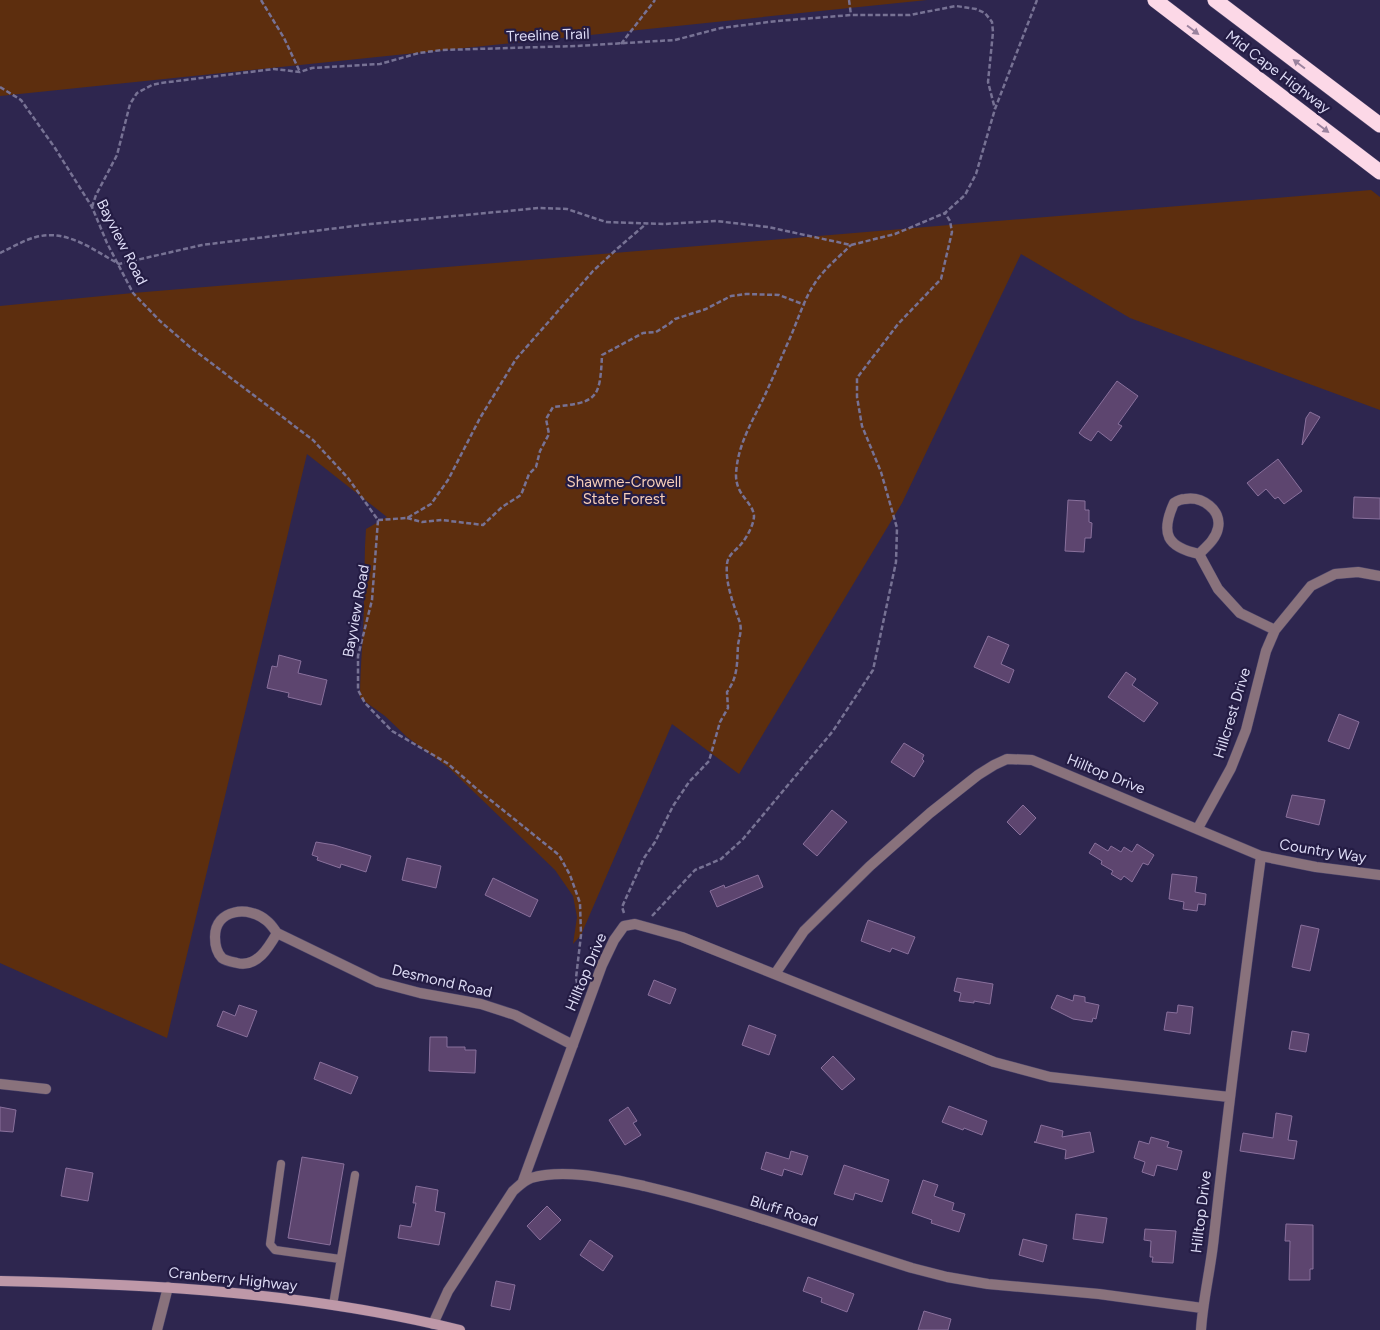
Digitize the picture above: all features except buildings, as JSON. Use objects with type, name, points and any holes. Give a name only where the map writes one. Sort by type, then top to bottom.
[{"type":"highway","name":"Mid Cape Highway","points":[[1155,0],[1380,172]]},
{"type":"highway","name":"Mid Cape Highway","points":[[1215,0],[1380,125]]},
{"type":"main road","name":"Cranberry Highway","points":[[0,1281],[168,1287],[333,1305],[458,1330]]},
{"type":"street","points":[[1200,554],[1212,541],[1218,528],[1217,515],[1211,506],[1198,500],[1186,498],[1174,503],[1168,515],[1166,527],[1171,542],[1183,550],[1200,554],[1218,589],[1240,612],[1275,630]]},
{"type":"street","name":"Hillcrest Drive","points":[[1198,828],[1231,768],[1246,730],[1266,651],[1275,630],[1311,586],[1335,574],[1358,572],[1380,576]]},
{"type":"street","name":"Hilltop Drive","points":[[775,974],[804,931],[870,866],[957,791],[978,775],[1007,759],[1032,760],[1261,856],[1229,1097],[1213,1245],[1202,1308],[1201,1330]]},
{"type":"street","name":"Country Way","points":[[1261,856],[1316,867],[1380,875]]},
{"type":"street","name":"Desmond Road","points":[[277,933],[266,951],[252,962],[240,964],[223,959],[215,947],[215,931],[219,920],[232,912],[241,911],[256,915],[267,920],[277,933],[378,982],[420,993],[481,1004],[515,1015],[573,1045]]},
{"type":"street","points":[[630,925],[682,937],[994,1062],[1050,1077],[1229,1097]]},
{"type":"street","name":"Hilltop Drive","points":[[523,1181],[602,965],[614,940],[624,926],[630,925]]},
{"type":"street","points":[[0,1084],[46,1089]]},
{"type":"street","name":"Bluff Road","points":[[523,1181],[541,1176],[571,1174],[610,1179],[690,1197],[948,1278],[988,1284],[1099,1294],[1202,1308]]},
{"type":"street","points":[[433,1324],[448,1291],[514,1191],[523,1181]]},
{"type":"street","points":[[157,1330],[168,1287]]},
{"type":"lane","points":[[281,1164],[270,1244],[275,1250],[340,1259]]},
{"type":"lane","points":[[333,1305],[356,1174]]},
{"type":"path","points":[[261,0],[284,38],[300,72]]},
{"type":"path","points":[[621,44],[655,0]]},
{"type":"path","points":[[849,0],[851,15]]},
{"type":"path","points":[[0,253],[35,237],[52,235],[85,244],[120,264],[202,245],[370,224],[539,208],[567,209],[606,222],[647,224],[716,221],[768,227],[851,245],[895,234],[945,213],[965,195],[976,174],[995,109],[1037,0]]},
{"type":"path","name":"Treeline Trail","points":[[92,207],[96,195],[117,155],[130,104],[137,93],[152,85],[274,69],[300,72],[312,68],[380,64],[442,50],[621,44],[675,40],[721,28],[778,21],[851,15],[910,15],[956,6],[976,9],[984,13],[992,22],[993,32],[988,82],[995,109]]},
{"type":"path","name":"Bayview Road","points":[[0,87],[21,100],[55,148],[92,207],[107,243],[120,264],[133,293],[160,321],[190,347],[313,440],[348,478],[378,520],[372,600],[358,656],[358,690],[365,703],[392,731],[447,762],[478,790],[559,855],[570,875],[580,903],[581,935],[576,978],[579,993],[588,1004]]},
{"type":"path","points":[[643,927],[695,870],[721,859],[743,839],[833,731],[873,670],[896,562],[896,528],[880,472],[862,426],[856,397],[857,378],[898,324],[941,279],[952,232],[950,222],[945,213]]},
{"type":"path","points":[[407,518],[432,504],[448,480],[480,418],[516,359],[593,271],[647,224]]},
{"type":"path","points":[[630,925],[622,907],[644,858],[673,806],[689,782],[708,761],[720,722],[728,708],[727,692],[737,674],[738,644],[741,636],[740,625],[735,614],[730,592],[727,565],[732,552],[742,544],[754,516],[750,506],[737,488],[736,474],[743,438],[764,397],[814,284],[851,245]]},
{"type":"path","points":[[378,520],[407,518],[422,522],[442,520],[483,525],[502,507],[521,494],[529,474],[536,467],[540,451],[549,434],[546,419],[552,407],[584,403],[598,391],[601,378],[602,355],[643,333],[656,332],[670,324],[675,318],[706,309],[732,296],[746,294],[780,296],[805,305]]},
{"type":"green space","points":[[0,0],[927,0],[0,96]]},
{"type":"green space","name":"Shawme-Crowell State Forest","points":[[1371,190],[1380,197],[1380,410],[1130,318],[1021,254],[902,503],[739,774],[672,724],[581,935],[573,944],[577,917],[573,896],[555,870],[449,768],[407,737],[385,716],[360,698],[366,529],[387,517],[307,454],[167,1038],[0,963],[0,306],[133,293]]}]
